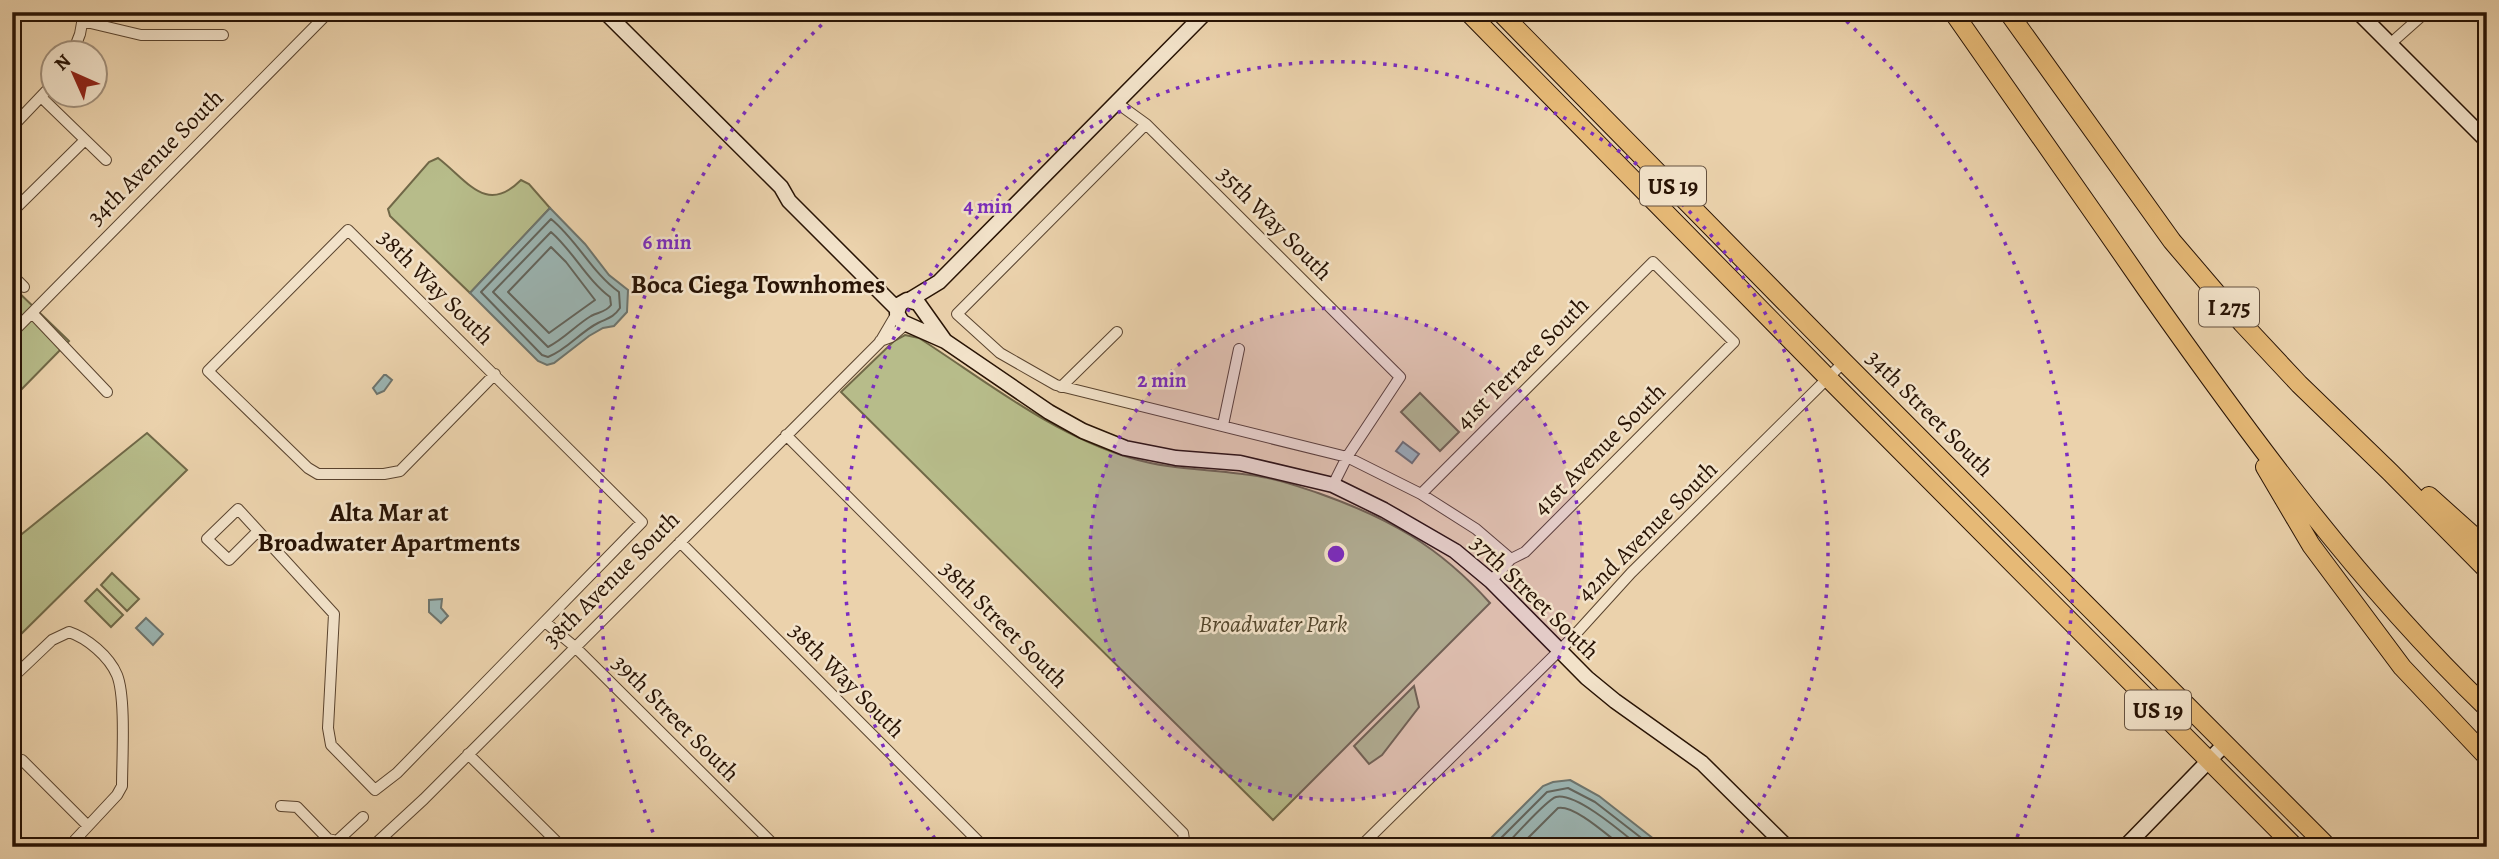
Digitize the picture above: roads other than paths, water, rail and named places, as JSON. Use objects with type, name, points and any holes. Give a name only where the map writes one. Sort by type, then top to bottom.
[{"type":"highway","name":"34th Street South","points":[[1468,12],[1828,379],[2295,847]]},
{"type":"highway","name":"34th Street South","points":[[1500,12],[1844,362],[2328,847]]},
{"type":"highway","name":"I 275","points":[[1953,12],[2218,389],[2308,508],[2429,651],[2487,708]]},
{"type":"highway","name":"I 275","points":[[2008,12],[2181,251],[2242,323],[2299,384],[2487,570]]},
{"type":"highway","points":[[1505,50],[1531,62],[1556,87],[1577,90]]},
{"type":"highway","points":[[1562,107],[1578,110],[1614,145],[1640,153]]},
{"type":"highway","points":[[2218,389],[2311,545],[2418,687],[2487,757]]},
{"type":"highway","points":[[2390,472],[2424,492],[2487,548]]},
{"type":"highway","points":[[1988,539],[2011,547],[2027,558],[2037,555]]},
{"type":"highway","points":[[2022,573],[2030,568],[2035,569],[2053,585],[2073,592]]},
{"type":"street","name":"34th Avenue South","points":[[12,333],[329,12]]},
{"type":"street","name":"37th Street South","points":[[605,12],[781,187],[789,201],[908,311],[945,341],[1049,412],[1083,431],[1125,448],[1176,458],[1240,463],[1333,485],[1384,510],[1455,551],[1491,581],[1587,678],[1702,763],[1787,847]]},
{"type":"street","name":"38th Avenue South","points":[[379,845],[1206,12]]},
{"type":"street","points":[[2358,12],[2487,141]]},
{"type":"street","points":[[2390,44],[2426,12]]},
{"type":"street","points":[[77,38],[83,17],[141,35],[223,35]]},
{"type":"street","points":[[12,127],[38,100]]},
{"type":"street","name":"35th Way South","points":[[1117,103],[1146,124],[1399,377],[1347,457]]},
{"type":"street","points":[[53,108],[106,160]]},
{"type":"street","points":[[1146,124],[957,314],[1000,354],[1062,387],[1347,457],[1421,494],[1476,529],[1511,559]]},
{"type":"street","points":[[12,212],[85,139]]},
{"type":"street","name":"38th Way South","points":[[495,374],[400,471],[384,474],[318,474],[308,468],[208,371],[348,230],[495,374],[642,522]]},
{"type":"street","name":"41st Terrace South","points":[[1421,494],[1653,262],[1734,342]]},
{"type":"street","points":[[12,275],[24,288]]},
{"type":"street","points":[[32,313],[107,392]]},
{"type":"street","points":[[1062,387],[1117,332]]},
{"type":"street","name":"41st Avenue South","points":[[1491,581],[1511,559],[1525,552],[1734,342]]},
{"type":"street","points":[[1223,425],[1239,349]]},
{"type":"street","name":"42nd Avenue South","points":[[1360,847],[1844,362]]},
{"type":"street","name":"38th Street South","points":[[786,435],[1183,833],[1185,847]]},
{"type":"street","points":[[1333,485],[1347,457]]},
{"type":"street","points":[[238,509],[258,531],[229,560],[207,539],[238,509]]},
{"type":"street","name":"38th Avenue South","points":[[258,531],[334,614],[328,728],[331,745],[376,790],[397,773],[642,522]]},
{"type":"street","name":"38th Way South","points":[[680,542],[984,847]]},
{"type":"street","name":"39th Street South","points":[[545,622],[575,647],[776,847]]},
{"type":"street","points":[[12,678],[52,640],[69,632],[82,637],[102,654],[117,675],[121,696],[122,786],[87,825],[72,847]]},
{"type":"street","points":[[2125,847],[2225,744]]},
{"type":"street","points":[[468,754],[562,847]]},
{"type":"street","points":[[22,760],[87,825]]},
{"type":"street","points":[[281,806],[297,807],[324,843],[338,841],[363,817]]},
{"type":"water","points":[[550,208],[585,244],[609,275],[628,290],[627,312],[614,326],[603,328],[589,336],[554,363],[547,365],[538,361],[470,293]]},
{"type":"water","points":[[384,375],[392,380],[384,391],[377,394],[373,388]]},
{"type":"water","points":[[1403,442],[1419,454],[1412,463],[1396,451]]},
{"type":"water","points":[[442,599],[441,608],[448,616],[441,623],[429,612],[429,600]]},
{"type":"water","points":[[146,618],[163,634],[153,645],[136,628]]},
{"type":"water","points":[[1570,780],[1599,796],[1664,847],[1482,847],[1543,786]]},
{"type":"district","name":"Boca Ciega Townhomes","points":[[758,284]]},
{"type":"district","name":"Alta Mar at Broadwater Apartments","points":[[389,527]]},
{"type":"park label","name":"Broadwater Park","points":[[1273,624]]}]
